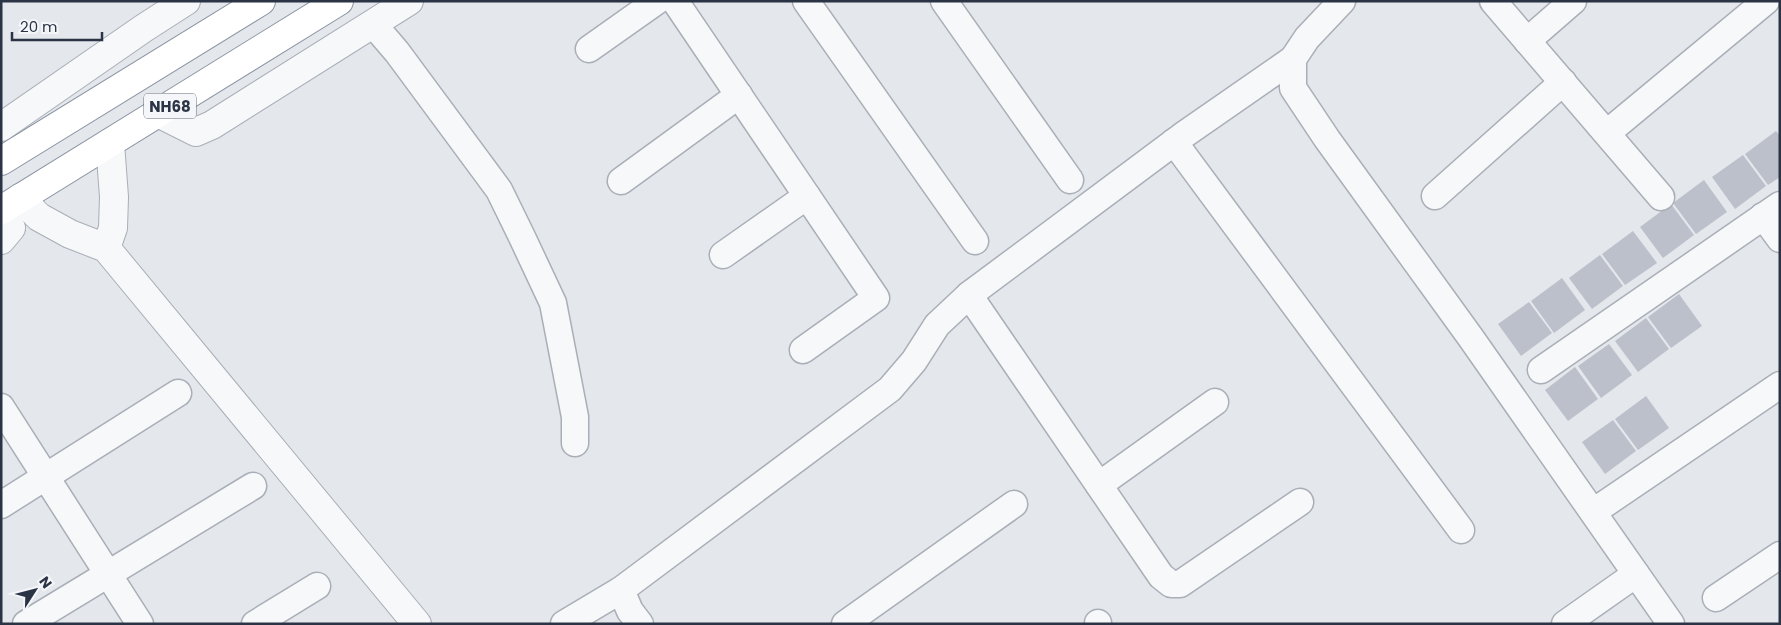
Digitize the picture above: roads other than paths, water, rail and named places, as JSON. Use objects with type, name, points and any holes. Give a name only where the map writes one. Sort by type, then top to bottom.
[{"type":"highway","name":"NH68","points":[[1,161],[261,1]]},
{"type":"highway","name":"NH68","points":[[8,206],[339,1]]},
{"type":"street","points":[[1,127],[186,1]]},
{"type":"street","points":[[158,113],[196,132],[212,125],[409,1]]},
{"type":"street","points":[[589,48],[657,1]]},
{"type":"street","points":[[675,1],[876,298],[802,350]]},
{"type":"street","points":[[806,1],[975,241]]},
{"type":"street","points":[[944,1],[1070,180]]},
{"type":"street","points":[[564,624],[621,590],[890,389],[914,361],[937,325],[969,295],[1174,142],[1293,59],[1307,38],[1342,1]]},
{"type":"street","points":[[1494,1],[1661,197]]},
{"type":"street","points":[[1527,41],[1573,1]]},
{"type":"street","points":[[1606,133],[1766,1]]},
{"type":"street","points":[[373,24],[397,52],[499,190],[522,237],[553,303],[575,418],[575,443]]},
{"type":"street","points":[[1293,59],[1293,88],[1332,146],[1471,338],[1671,624]]},
{"type":"street","points":[[1436,196],[1563,82]]},
{"type":"street","points":[[621,181],[739,95]]},
{"type":"street","points":[[1174,142],[1460,530]]},
{"type":"street","points":[[106,248],[113,228],[114,196],[110,143]]},
{"type":"street","points":[[723,255],[807,196]]},
{"type":"street","points":[[1,240],[11,228],[8,206],[40,217],[70,234],[106,248],[417,624]]},
{"type":"street","points":[[1541,370],[1772,210],[1780,239]]},
{"type":"street","points":[[969,295],[1161,576],[1171,584],[1180,584],[1300,502]]},
{"type":"street","points":[[1592,512],[1780,385]]},
{"type":"street","points":[[1,505],[47,478],[178,393]]},
{"type":"street","points":[[1099,485],[1216,402]]},
{"type":"street","points":[[1,407],[140,624]]},
{"type":"street","points":[[26,624],[253,486]]},
{"type":"street","points":[[845,624],[1014,504]]},
{"type":"street","points":[[1716,598],[1780,555]]},
{"type":"street","points":[[1566,624],[1636,574]]},
{"type":"street","points":[[255,624],[317,586]]},
{"type":"street","points":[[621,590],[630,611],[640,624]]}]
